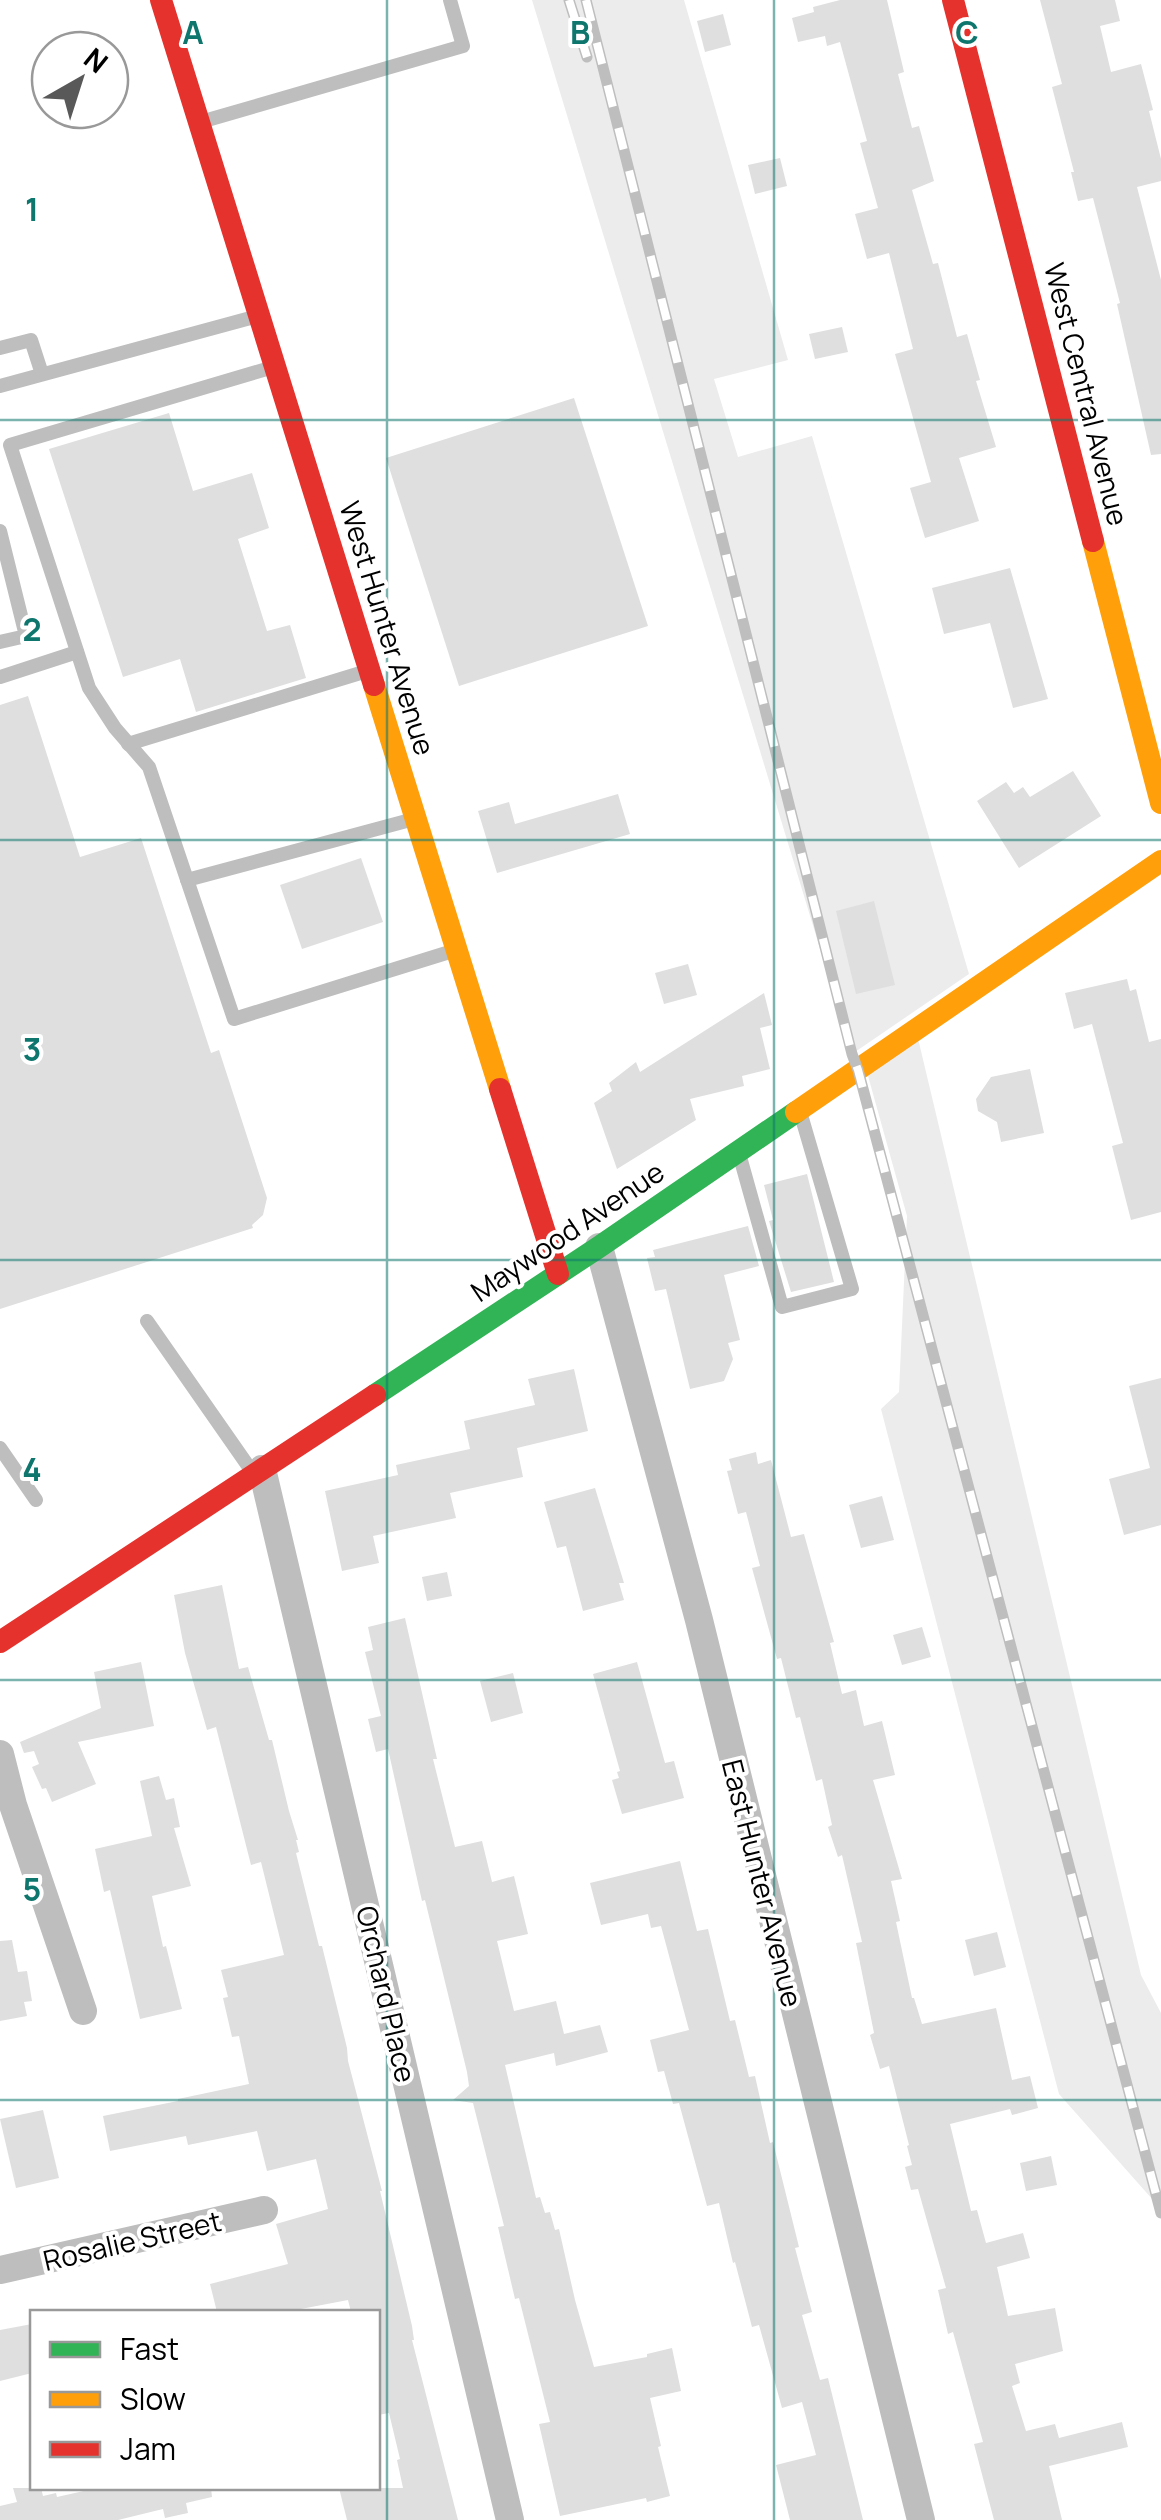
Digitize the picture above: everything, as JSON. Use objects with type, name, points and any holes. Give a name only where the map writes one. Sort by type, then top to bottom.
[{"type":"street","name":"West Hunter Avenue","points":[[161,0],[558,1274]]},
{"type":"street","name":"West Central Avenue","points":[[953,0],[1161,803]]},
{"type":"street","name":"Maywood Avenue","points":[[0,1642],[599,1248],[1161,862]]},
{"type":"street","name":"East Hunter Avenue","points":[[599,1248],[698,1620],[921,2520]]},
{"type":"street","name":"Orchard Place","points":[[258,1472],[510,2520]]},
{"type":"street","points":[[0,1754],[13,1806],[82,2011]]},
{"type":"street","name":"Rosalie Street","points":[[0,2270],[264,2210]]},
{"type":"lane","points":[[199,122],[463,46],[450,0]]},
{"type":"lane","points":[[0,386],[259,316]]},
{"type":"lane","points":[[0,348],[31,340],[42,374]]},
{"type":"lane","points":[[275,366],[10,445],[89,688],[148,767],[234,1019],[457,950]]},
{"type":"lane","points":[[0,531],[26,636],[0,642]]},
{"type":"lane","points":[[0,678],[77,652]]},
{"type":"lane","points":[[128,744],[370,670]]},
{"type":"lane","points":[[188,880],[416,819]]},
{"type":"lane","points":[[738,1152],[782,1307],[852,1289],[799,1110]]},
{"type":"lane","points":[[147,1321],[258,1472]]},
{"type":"lane","points":[[0,1448],[36,1500]]},
{"type":"shaded area","points":[[532,0],[684,0],[788,360],[714,379],[738,457],[812,436],[969,974],[852,1054]]},
{"type":"shaded area","points":[[916,1030],[1141,1975],[1161,2013],[1161,2209],[1059,2094],[881,1409],[899,1392],[907,1216],[865,1065]]},
{"type":"building","points":[[840,0],[887,0],[904,72],[898,74],[912,128],[919,126],[934,181],[912,190],[933,264],[938,263],[957,337],[967,334],[996,447],[959,458],[979,521],[925,538],[910,488],[931,482],[895,354],[913,349],[889,253],[867,259],[855,214],[878,208],[860,143],[867,141],[840,42],[827,46],[825,36],[798,42],[792,18]]},
{"type":"building","points":[[1040,0],[1115,0],[1120,21],[1100,26],[1111,72],[1141,64],[1161,159],[1161,181],[1137,187],[1161,280],[1161,454],[1151,455],[1117,304],[1120,303],[1093,198],[1078,201],[1052,87],[1062,84]]},
{"type":"building","points":[[723,14],[731,45],[705,52],[697,21]]},
{"type":"building","points":[[780,158],[787,186],[755,194],[748,165]]},
{"type":"building","points":[[842,327],[848,352],[815,359],[809,334]]},
{"type":"building","points":[[574,398],[648,626],[459,686],[386,458]]},
{"type":"building","points":[[169,413],[193,491],[252,473],[269,528],[238,539],[267,631],[290,625],[306,678],[196,712],[180,659],[123,677],[49,449]]},
{"type":"building","points":[[1010,568],[1048,699],[1013,708],[990,623],[944,634],[932,588]]},
{"type":"building","points":[[28,696],[80,857],[141,838],[211,1053],[219,1050],[267,1198],[263,1215],[253,1228],[0,1309],[0,705]]},
{"type":"building","points":[[1073,771],[1101,816],[1019,868],[977,801],[1006,782],[1014,793],[1023,787],[1030,797]]},
{"type":"building","points":[[618,794],[630,834],[497,873],[478,811],[509,802],[515,824]]},
{"type":"building","points":[[361,858],[383,922],[302,949],[280,885]]},
{"type":"building","points":[[874,901],[895,985],[856,994],[836,911]]},
{"type":"building","points":[[688,964],[697,995],[664,1004],[655,973]]},
{"type":"building","points":[[1127,979],[1130,991],[1136,989],[1149,1042],[1161,1039],[1161,1212],[1131,1220],[1112,1146],[1123,1143],[1092,1024],[1074,1029],[1065,993]]},
{"type":"building","points":[[764,993],[772,1025],[760,1028],[770,1069],[742,1076],[744,1086],[690,1099],[696,1120],[617,1169],[594,1103],[612,1091],[609,1083],[636,1062],[640,1072]]},
{"type":"building","points":[[1030,1069],[1044,1133],[1001,1142],[997,1122],[978,1111],[976,1099],[991,1077]]},
{"type":"building","points":[[807,1174],[834,1282],[791,1292],[769,1221],[773,1220],[764,1185]]},
{"type":"building","points":[[748,1226],[759,1266],[724,1275],[740,1340],[728,1343],[733,1359],[724,1381],[690,1389],[666,1289],[655,1291],[647,1258],[655,1257],[653,1250]]},
{"type":"building","points":[[574,1369],[588,1431],[517,1448],[523,1477],[450,1493],[456,1518],[373,1536],[379,1563],[342,1571],[325,1491],[398,1475],[396,1465],[470,1449],[464,1421],[535,1405],[528,1379]]},
{"type":"building","points":[[1161,1378],[1161,1525],[1124,1535],[1109,1479],[1150,1468],[1129,1386]]},
{"type":"building","points":[[756,1452],[758,1464],[771,1460],[791,1537],[804,1534],[834,1642],[830,1643],[842,1694],[856,1690],[864,1726],[882,1721],[895,1775],[873,1780],[902,1879],[891,1881],[900,1921],[896,1922],[912,1998],[922,2024],[996,2008],[1012,2080],[1030,2076],[1038,2108],[1012,2115],[1010,2109],[950,2124],[971,2211],[977,2210],[986,2243],[1023,2233],[1030,2258],[997,2267],[1008,2316],[1055,2308],[1063,2351],[1015,2364],[1020,2383],[1012,2386],[1026,2431],[1055,2424],[1059,2438],[1122,2422],[1128,2447],[1049,2466],[1062,2520],[994,2520],[974,2444],[983,2442],[938,2290],[946,2288],[918,2189],[911,2190],[905,2167],[912,2165],[909,2145],[889,2066],[880,2069],[870,2035],[874,2033],[856,1943],[862,1942],[842,1855],[838,1857],[828,1827],[832,1825],[822,1779],[816,1781],[800,1717],[796,1718],[781,1658],[777,1659],[752,1568],[760,1566],[746,1512],[738,1514],[727,1471],[732,1470],[729,1459]]},
{"type":"building","points":[[595,1488],[624,1583],[619,1583],[624,1600],[583,1611],[566,1546],[557,1548],[544,1502]]},
{"type":"building","points":[[882,1496],[894,1540],[861,1548],[849,1505]]},
{"type":"building","points":[[447,1572],[452,1596],[427,1601],[422,1577]]},
{"type":"building","points":[[222,1585],[239,1669],[248,1667],[272,1740],[458,2520],[347,2520],[340,2490],[403,2488],[389,2413],[380,2415],[380,2310],[350,2310],[348,2300],[296,2310],[216,2310],[210,2284],[288,2264],[276,2224],[328,2209],[316,2159],[267,2171],[257,2131],[188,2145],[186,2136],[110,2151],[103,2116],[249,2084],[239,2036],[232,2037],[221,1970],[284,1955],[261,1862],[251,1865],[216,1727],[207,1730],[185,1653],[174,1595]]},
{"type":"building","points":[[405,1618],[455,1847],[482,1841],[492,1882],[514,1876],[528,1934],[497,1941],[514,2011],[556,2001],[564,2034],[600,2025],[608,2052],[556,2066],[554,2053],[505,2065],[536,2198],[540,2197],[545,2213],[550,2212],[555,2230],[559,2229],[594,2367],[672,2348],[681,2391],[650,2398],[670,2496],[560,2516],[539,2424],[550,2422],[519,2298],[515,2299],[498,2227],[504,2226],[473,2103],[453,2100],[469,2086],[467,2072],[425,1900],[422,1901],[388,1749],[376,1752],[368,1719],[381,1716],[365,1652],[373,1650],[368,1627]]},
{"type":"building","points":[[922,1627],[931,1657],[902,1665],[893,1635]]},
{"type":"building","points":[[141,1662],[154,1726],[78,1742],[96,1784],[52,1802],[32,1767],[39,1764],[34,1751],[24,1753],[20,1742],[101,1708],[94,1672]]},
{"type":"building","points":[[637,1662],[665,1763],[674,1761],[684,1798],[622,1814],[612,1780],[619,1778],[620,1771],[593,1674]]},
{"type":"building","points":[[513,1673],[523,1713],[491,1722],[480,1681]]},
{"type":"building","points":[[159,1776],[166,1800],[174,1798],[180,1827],[174,1828],[191,1886],[152,1896],[182,2009],[140,2019],[110,1890],[104,1892],[95,1849],[152,1836],[140,1781]]},
{"type":"building","points":[[680,1861],[697,1931],[708,1929],[730,2021],[735,2020],[749,2077],[755,2076],[812,2312],[802,2315],[820,2380],[828,2378],[863,2520],[790,2520],[776,2465],[816,2455],[802,2402],[782,2408],[759,2325],[752,2327],[719,2203],[707,2206],[679,2103],[673,2104],[664,2071],[658,2072],[650,2040],[689,2030],[661,1926],[651,1928],[648,1914],[601,1925],[590,1883]]},
{"type":"building","points":[[997,1932],[1006,1967],[974,1976],[965,1940]]},
{"type":"building","points":[[12,1940],[18,1972],[27,1971],[32,2001],[24,2002],[27,2016],[0,2021],[0,1941]]},
{"type":"building","points":[[43,2110],[59,2178],[16,2188],[0,2119]]},
{"type":"building","points":[[1051,2156],[1057,2185],[1026,2191],[1020,2163]]},
{"type":"building","points":[[30,2324],[30,2374],[0,2381],[0,2330]]},
{"type":"building","points":[[13,2488],[42,2490],[43,2496],[56,2493],[57,2497],[88,2490],[211,2490],[212,2497],[186,2503],[188,2513],[165,2518],[163,2509],[118,2520],[0,2520],[0,2506],[17,2502]]},
{"type":"railway","points":[[569,0],[587,57]]},
{"type":"railway","points":[[586,0],[852,1054],[1161,2213]]},
{"type":"traffic: fast","points":[[375,1395],[796,1112]]},
{"type":"traffic: slow","points":[[1093,541],[1161,803]]},
{"type":"traffic: slow","points":[[374,685],[500,1089]]},
{"type":"traffic: slow","points":[[796,1112],[1161,861]]},
{"type":"traffic: jam","points":[[161,0],[374,685]]},
{"type":"traffic: jam","points":[[953,0],[1093,541]]},
{"type":"traffic: jam","points":[[500,1089],[558,1274]]},
{"type":"traffic: jam","points":[[0,1642],[375,1395]]}]
